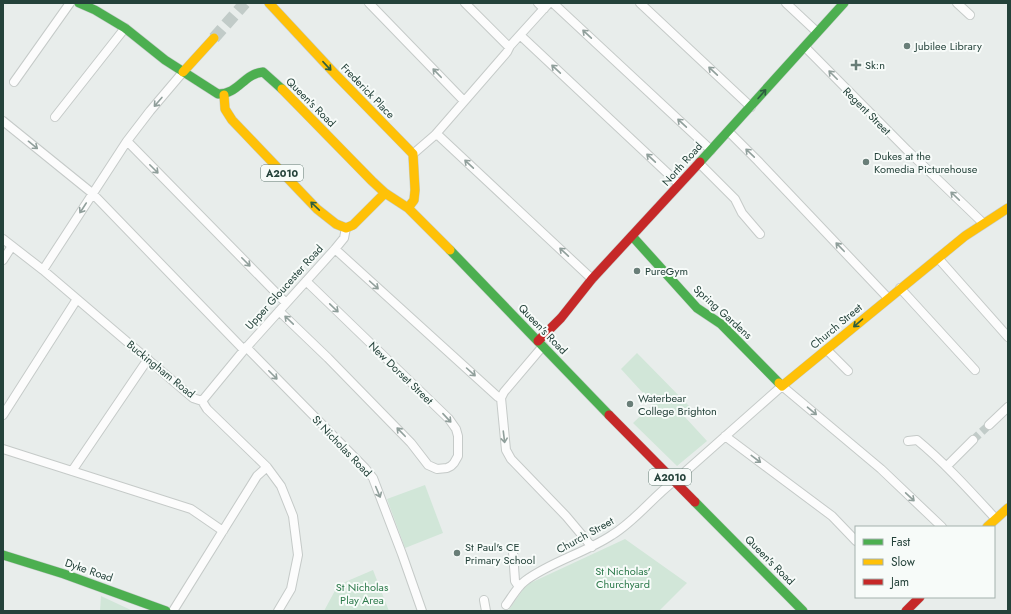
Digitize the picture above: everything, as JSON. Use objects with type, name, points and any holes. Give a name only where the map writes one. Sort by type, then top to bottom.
[{"type":"main road","points":[[79,3],[95,10],[125,28],[183,72],[218,94],[224,95]]},
{"type":"main road","name":"Frederick Place","points":[[269,3],[336,75],[413,154]]},
{"type":"main road","name":"North Road","points":[[541,343],[592,279],[729,132],[844,3]]},
{"type":"main road","points":[[183,72],[214,38]]},
{"type":"main road","name":"Queen's Road","points":[[224,95],[236,90],[252,74],[263,72],[285,92],[385,193],[408,208],[803,611]]},
{"type":"main road","name":"A2010","points":[[224,95],[225,110],[242,130],[317,209],[336,224],[346,228]]},
{"type":"main road","points":[[408,208],[414,200],[415,190],[413,154]]},
{"type":"main road","points":[[346,228],[349,228],[359,220],[385,193]]},
{"type":"main road","name":"Church Street","points":[[782,386],[938,258],[983,223],[1008,208]]},
{"type":"main road","name":"Spring Gardens","points":[[632,236],[697,308],[721,324],[782,386]]},
{"type":"main road","points":[[988,526],[995,518],[1008,508]]},
{"type":"main road","name":"Dyke Road","points":[[3,555],[64,574],[166,611]]},
{"type":"main road","points":[[906,611],[919,598]]},
{"type":"street","points":[[14,82],[70,3]]},
{"type":"street","points":[[369,3],[464,101]]},
{"type":"street","points":[[465,3],[509,48]]},
{"type":"street","points":[[554,3],[711,150]]},
{"type":"street","points":[[640,3],[751,107]]},
{"type":"street","points":[[786,3],[817,32]]},
{"type":"street","points":[[957,3],[970,16]]},
{"type":"street","points":[[413,154],[434,135],[464,101],[507,52],[544,5]]},
{"type":"street","points":[[55,117],[125,28]]},
{"type":"street","points":[[520,35],[679,184]]},
{"type":"street","name":"Regent Street","points":[[805,47],[907,150],[983,223]]},
{"type":"street","points":[[43,270],[127,141],[183,72]]},
{"type":"street","name":"St Nicholas Road","points":[[3,121],[92,194],[365,468],[373,478],[422,611]]},
{"type":"street","points":[[729,132],[888,298]]},
{"type":"street","points":[[434,135],[440,136],[592,279]]},
{"type":"street","points":[[127,141],[286,303]]},
{"type":"street","points":[[699,163],[735,199],[742,213],[760,234]]},
{"type":"street","name":"Upper Gloucester Road","points":[[202,401],[245,348],[335,249],[344,238],[346,228]]},
{"type":"street","name":"Buckingham Road","points":[[3,239],[43,270],[193,398],[202,401],[216,419],[267,468],[281,486],[293,516],[298,555],[291,589],[278,611]]},
{"type":"street","points":[[3,260],[12,246]]},
{"type":"street","points":[[335,249],[498,397],[501,398],[502,420],[508,455],[566,516],[592,547]]},
{"type":"street","points":[[938,258],[1008,337]]},
{"type":"street","name":"New Dorset Street","points":[[279,311],[328,358],[405,437],[418,451],[425,462],[437,469],[447,468],[453,465],[458,453],[458,436],[452,424],[306,281]]},
{"type":"street","points":[[900,288],[975,370]]},
{"type":"street","points":[[3,415],[77,299]]},
{"type":"street","name":"North Road","points":[[501,398],[541,343]]},
{"type":"street","points":[[827,350],[848,371]]},
{"type":"street","points":[[72,471],[148,359]]},
{"type":"street","points":[[782,386],[881,470],[941,526]]},
{"type":"street","name":"Church Street","points":[[686,471],[782,386]]},
{"type":"street","points":[[989,425],[1008,407]]},
{"type":"street","points":[[723,437],[832,516],[855,540]]},
{"type":"street","points":[[908,441],[917,440],[947,466],[995,518]]},
{"type":"street","points":[[947,466],[974,440]]},
{"type":"street","points":[[3,450],[191,509],[223,531]]},
{"type":"street","points":[[173,611],[257,476],[267,468]]},
{"type":"street","name":"Church Street","points":[[503,609],[525,581],[545,569],[592,547],[612,535],[629,522],[674,481]]},
{"type":"street","points":[[513,552],[515,581],[519,587]]},
{"type":"street","points":[[484,600],[486,611]]},
{"type":"green space","points":[[637,353],[691,408],[684,414],[684,416],[707,441],[677,466],[633,423],[653,404],[621,369]]},
{"type":"green space","points":[[425,485],[443,533],[405,548],[387,499]]},
{"type":"green space","name":"St Nicholas' Churchyard","points":[[625,539],[687,583],[659,611],[508,611],[526,585]]},
{"type":"green space","name":"St Nicholas Play Area","points":[[373,570],[389,611],[324,611],[338,585]]},
{"type":"green space","points":[[101,596],[133,611],[100,611]]},
{"type":"tunnel","points":[[214,38],[245,3]]},
{"type":"tunnel","points":[[973,440],[989,425]]},
{"type":"traffic: fast","points":[[79,3],[95,10],[125,28],[165,60],[218,94],[231,91],[250,76],[263,72],[282,89]]},
{"type":"traffic: fast","points":[[700,162],[844,3]]},
{"type":"traffic: fast","points":[[632,236],[697,308],[721,324],[779,383]]},
{"type":"traffic: fast","points":[[450,250],[609,415]]},
{"type":"traffic: fast","points":[[695,502],[803,611]]},
{"type":"traffic: fast","points":[[3,555],[64,574],[166,611]]},
{"type":"traffic: slow","points":[[269,3],[336,75],[413,154],[415,190],[414,200],[408,208]]},
{"type":"traffic: slow","points":[[183,72],[214,38]]},
{"type":"traffic: slow","points":[[282,89],[372,181],[385,193],[408,208],[450,250]]},
{"type":"traffic: slow","points":[[224,95],[225,109],[232,120],[317,209],[336,224],[346,228],[353,225],[385,193]]},
{"type":"traffic: slow","points":[[779,383],[782,386],[965,236],[1008,208]]},
{"type":"traffic: slow","points":[[988,526],[1008,508]]},
{"type":"traffic: jam","points":[[538,341],[561,318],[592,279],[700,162]]},
{"type":"traffic: jam","points":[[609,415],[695,502]]},
{"type":"traffic: jam","points":[[906,611],[919,598]]},
{"type":"place","name":"Jubilee Library","points":[[907,46]]},
{"type":"place","name":"Sk:n","points":[[856,65]]},
{"type":"place","name":"Dukes at the Komedia Picturehouse","points":[[866,162]]},
{"type":"place","name":"PureGym","points":[[637,271]]},
{"type":"place","name":"Waterbear College Brighton","points":[[630,404]]},
{"type":"place","name":"St Paul's CE Primary School","points":[[457,553]]}]
